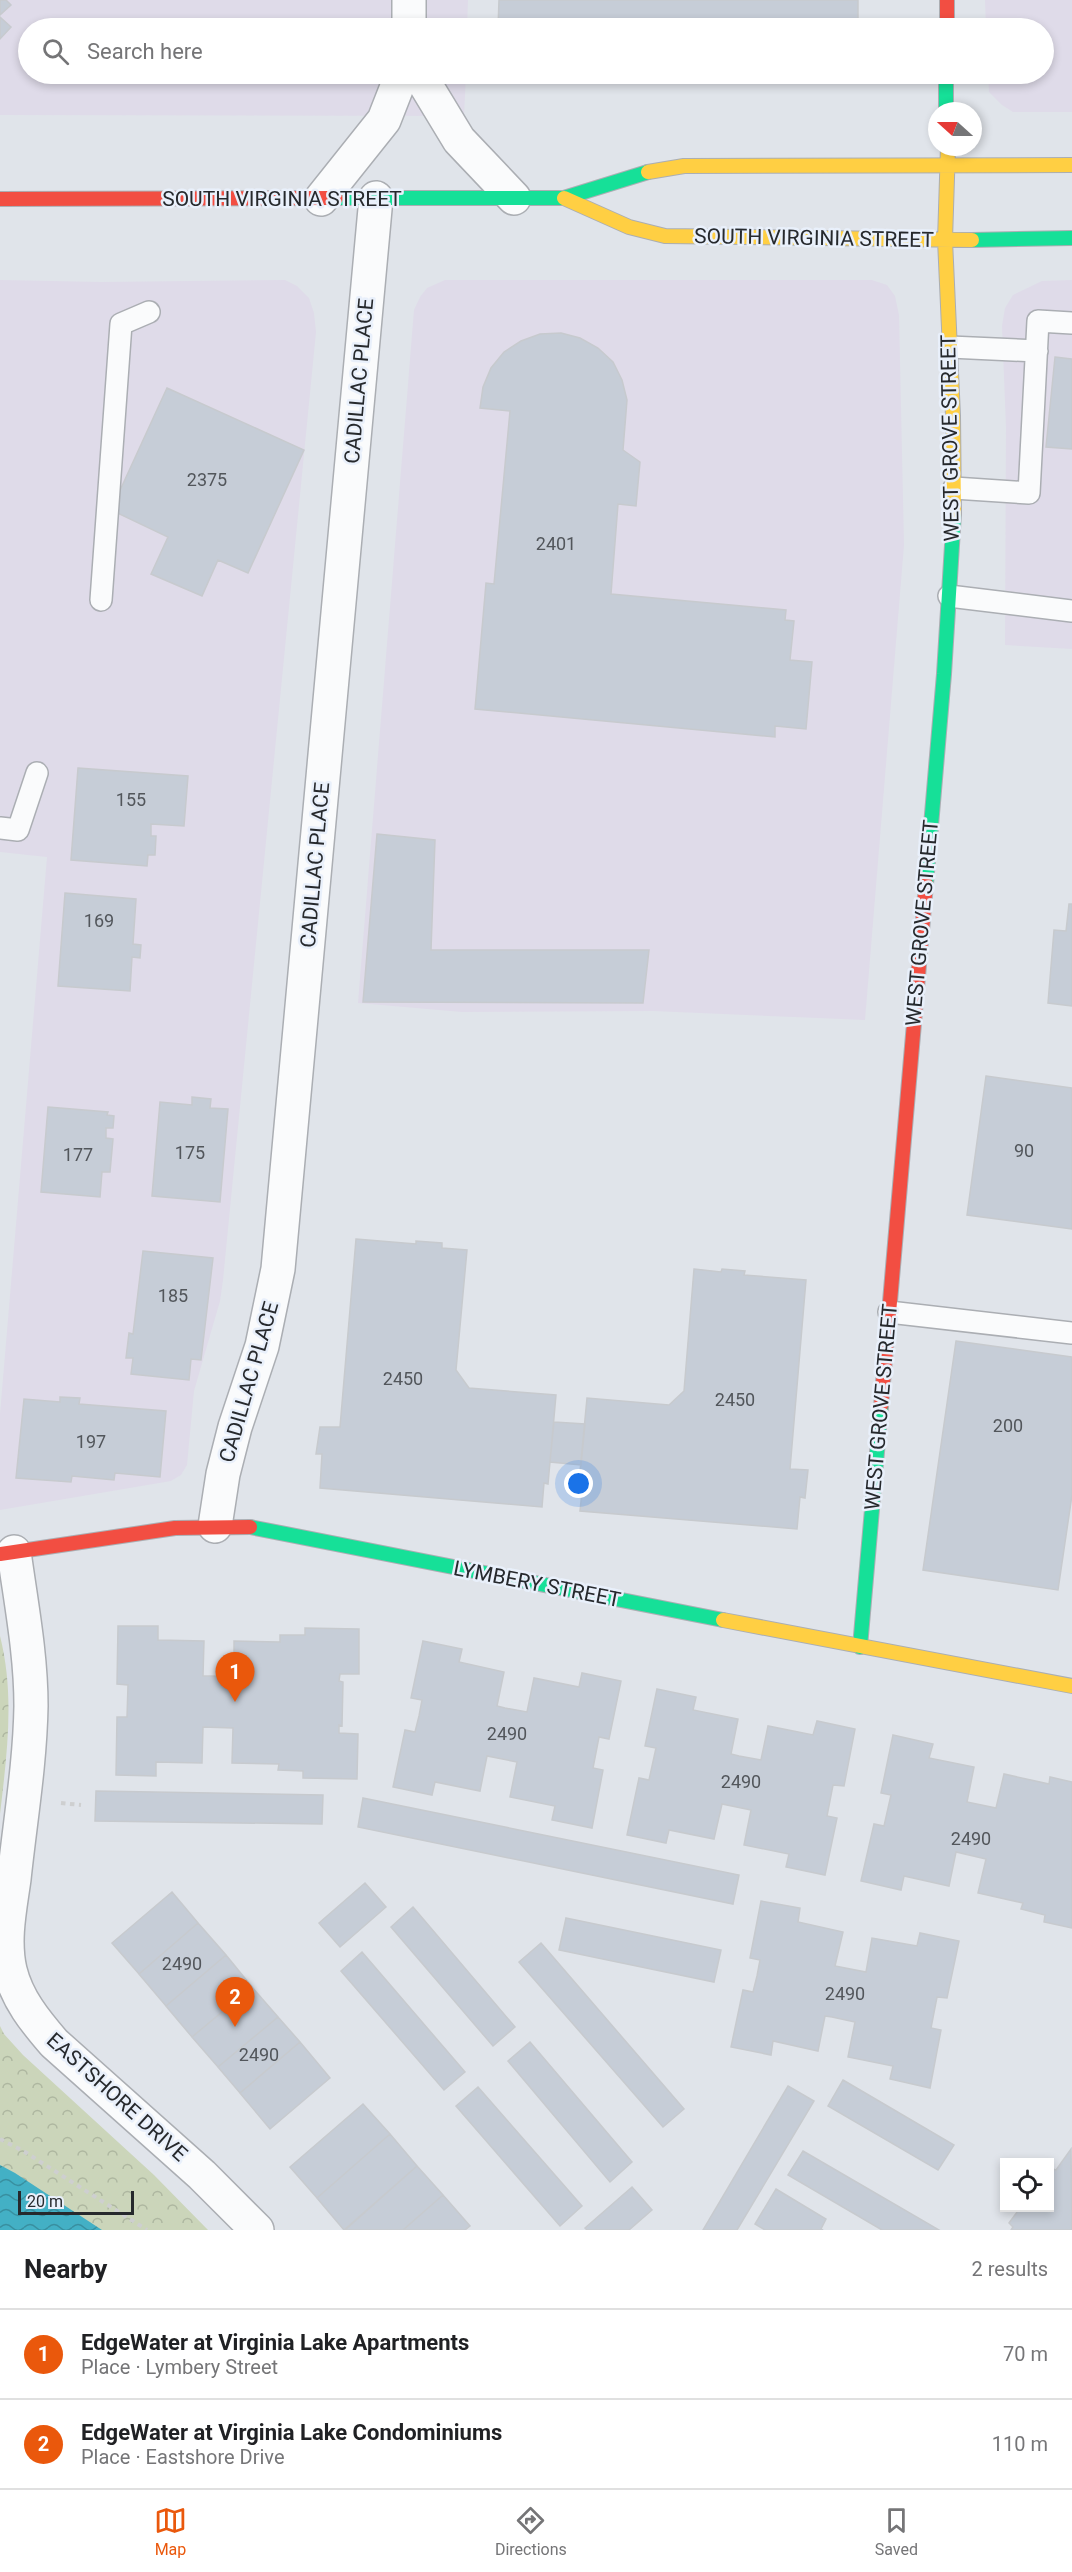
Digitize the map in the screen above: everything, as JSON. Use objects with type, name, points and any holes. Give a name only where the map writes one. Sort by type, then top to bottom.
[{"type":"street","points":[[409,0],[409,18]]},
{"type":"street","points":[[946,18],[947,0]]},
{"type":"street","points":[[321,198],[384,120],[398,84]]},
{"type":"street","points":[[425,84],[459,140],[514,198]]},
{"type":"street","points":[[946,84],[946,102]]},
{"type":"street","name":"WEST GROVE STREET","points":[[860,1647],[949,596],[954,488],[944,198],[948,156]]},
{"type":"street","name":"SOUTH VIRGINIA STREET","points":[[0,199],[564,198],[641,172],[684,166],[1072,165]]},
{"type":"street","name":"CADILLAC PLACE","points":[[215,1526],[226,1462],[247,1387],[262,1346],[278,1269],[376,198]]},
{"type":"street","name":"SOUTH VIRGINIA STREET","points":[[564,198],[629,227],[664,236],[945,240],[1072,238]]},
{"type":"street","name":"LYMBERY STREET","points":[[7,1553],[131,1533],[215,1526],[256,1527],[860,1647],[997,1670],[1072,1686]]},
{"type":"street","name":"EASTSHORE DRIVE","points":[[7,1553],[30,1669],[31,1707],[28,1754],[7,1938],[9,1969],[19,1996],[34,2021],[54,2043],[202,2175],[257,2230]]},
{"type":"lane","points":[[101,600],[121,324],[149,312]]},
{"type":"lane","points":[[954,488],[1029,493],[1038,321],[1072,323]]},
{"type":"lane","points":[[950,347],[1037,351]]},
{"type":"lane","points":[[949,596],[1072,610]]},
{"type":"lane","points":[[0,828],[18,830],[37,773]]},
{"type":"lane","points":[[889,1312],[1072,1333]]},
{"type":"path","points":[[61,1803],[81,1805]]},
{"type":"path","points":[[0,2139],[26,2152],[147,2230]]},
{"type":"shaded area","points":[[0,0],[468,0],[467,18],[18,18],[18,84],[466,84],[464,116],[0,115]]},
{"type":"shaded area","points":[[985,0],[1072,0],[1072,112],[1013,112],[989,92],[989,84],[1054,84],[1054,18],[986,18]]},
{"type":"shaded area","points":[[0,280],[102,282],[285,280],[297,286],[309,298],[314,313],[316,332],[223,1280],[220,1301],[194,1391],[187,1465],[181,1475],[171,1481],[0,1510],[0,1414],[47,857],[0,852]]},
{"type":"shaded area","points":[[445,280],[872,280],[887,285],[895,296],[899,315],[904,545],[865,1020],[653,1011],[462,1012],[358,1003],[414,310],[427,288]]},
{"type":"shaded area","points":[[1072,280],[1072,649],[1005,645],[1006,427],[1002,326],[1005,308],[1013,295],[1042,281]]},
{"type":"green space","points":[[0,1636],[7,1680],[8,1725],[0,1814]]},
{"type":"green space","points":[[0,2026],[4,2034],[23,2055],[154,2175],[208,2230],[0,2230]]},
{"type":"water","points":[[0,2165],[15,2173],[102,2230],[0,2230]]},
{"type":"building","points":[[0,0],[6,0],[11,5],[0,15]]},
{"type":"building","points":[[499,0],[858,0],[858,18],[498,18]]},
{"type":"building","points":[[0,17],[11,27],[0,39]]},
{"type":"building","points":[[561,333],[580,338],[598,348],[613,362],[622,380],[627,400],[623,450],[640,462],[636,506],[618,504],[611,594],[786,610],[785,620],[794,621],[790,660],[812,662],[806,729],[775,726],[775,737],[475,709],[486,583],[494,584],[510,411],[480,408],[483,387],[491,368],[504,352],[521,341],[540,334]]},
{"type":"building","points":[[1055,357],[1072,359],[1072,449],[1046,447]]},
{"type":"building","points":[[167,388],[304,450],[248,573],[218,560],[202,596],[151,574],[168,537],[111,510]]},
{"type":"building","points":[[78,768],[188,776],[184,826],[151,824],[151,836],[156,836],[155,855],[148,855],[147,866],[71,860]]},
{"type":"building","points":[[377,834],[435,840],[431,950],[649,950],[643,1003],[363,1002]]},
{"type":"building","points":[[65,893],[136,899],[133,944],[141,945],[140,958],[132,957],[130,991],[58,986]]},
{"type":"building","points":[[1069,904],[1072,904],[1072,1006],[1048,1003],[1054,930],[1066,931]]},
{"type":"building","points":[[986,1076],[1072,1088],[1072,1229],[967,1215]]},
{"type":"building","points":[[192,1097],[211,1099],[210,1108],[228,1109],[220,1202],[152,1196],[160,1102],[192,1105]]},
{"type":"building","points":[[48,1107],[108,1112],[107,1115],[114,1116],[113,1128],[106,1128],[106,1138],[113,1139],[110,1172],[102,1172],[100,1197],[41,1192]]},
{"type":"building","points":[[356,1239],[416,1244],[416,1241],[442,1243],[442,1248],[467,1250],[456,1370],[469,1388],[556,1395],[548,1484],[544,1483],[542,1507],[320,1488],[322,1454],[316,1454],[320,1427],[340,1427]]},
{"type":"building","points":[[143,1251],[213,1258],[201,1360],[191,1359],[189,1380],[131,1374],[133,1358],[126,1358],[129,1333],[133,1334]]},
{"type":"building","points":[[694,1269],[721,1272],[722,1269],[745,1271],[744,1275],[806,1280],[790,1469],[808,1470],[805,1498],[800,1497],[797,1529],[580,1511],[583,1482],[579,1482],[587,1398],[669,1405],[684,1391]]},
{"type":"building","points":[[956,1341],[1072,1357],[1072,1495],[1058,1590],[923,1570]]},
{"type":"building","points":[[60,1397],[80,1398],[79,1404],[166,1411],[160,1477],[115,1473],[114,1480],[72,1476],[71,1482],[16,1478],[24,1399],[60,1402]]},
{"type":"building","points":[[554,1422],[585,1424],[581,1465],[550,1462]]},
{"type":"building","points":[[118,1626],[158,1626],[158,1640],[204,1641],[203,1676],[234,1677],[234,1641],[280,1642],[280,1635],[305,1635],[305,1628],[359,1629],[359,1674],[340,1674],[339,1681],[343,1682],[342,1726],[339,1725],[339,1733],[358,1734],[357,1779],[303,1778],[303,1771],[278,1770],[279,1764],[232,1763],[233,1728],[203,1727],[202,1763],[156,1762],[156,1776],[116,1775],[117,1717],[127,1717],[128,1685],[117,1684]]},
{"type":"building","points":[[423,1641],[462,1649],[459,1662],[504,1672],[497,1706],[505,1708],[527,1712],[534,1678],[579,1687],[582,1673],[621,1681],[609,1739],[599,1737],[593,1768],[603,1770],[592,1828],[552,1820],[555,1806],[510,1797],[517,1762],[487,1756],[480,1791],[435,1782],[432,1795],[393,1787],[405,1730],[415,1732],[419,1716],[422,1700],[411,1698]]},
{"type":"building","points":[[657,1689],[696,1697],[693,1710],[738,1719],[731,1754],[739,1756],[761,1760],[768,1726],[813,1735],[817,1721],[855,1729],[844,1786],[833,1785],[827,1816],[837,1818],[825,1875],[786,1867],[789,1854],[744,1845],[751,1810],[722,1804],[714,1839],[669,1830],[666,1843],[627,1835],[639,1778],[649,1780],[656,1748],[645,1746]]},
{"type":"building","points":[[893,1735],[933,1744],[929,1758],[974,1767],[967,1802],[996,1808],[1004,1774],[1049,1784],[1050,1777],[1072,1782],[1072,1928],[1044,1922],[1045,1915],[1021,1909],[1023,1903],[978,1893],[986,1859],[956,1852],[949,1886],[904,1876],[901,1890],[861,1881],[874,1824],[884,1826],[891,1795],[881,1793]]},
{"type":"building","points":[[96,1791],[323,1795],[322,1824],[95,1821]]},
{"type":"building","points":[[363,1798],[739,1875],[733,1904],[358,1827]]},
{"type":"building","points":[[365,1883],[386,1907],[340,1947],[319,1923]]},
{"type":"building","points":[[172,1892],[198,1923],[139,1974],[112,1943]]},
{"type":"building","points":[[761,1901],[800,1908],[798,1922],[843,1932],[835,1966],[866,1972],[872,1938],[917,1946],[920,1933],[959,1941],[947,1998],[937,1997],[931,2028],[941,2030],[930,2088],[890,2079],[893,2066],[848,2057],[855,2022],[832,2017],[825,2016],[818,2051],[773,2041],[771,2055],[731,2047],[743,1990],[753,1992],[757,1976],[760,1960],[750,1958]]},
{"type":"building","points":[[413,1907],[515,2027],[493,2046],[391,1927]]},
{"type":"building","points":[[566,1918],[721,1950],[714,1982],[559,1950]]},
{"type":"building","points":[[198,1923],[226,1955],[166,2006],[139,1974]]},
{"type":"building","points":[[541,1943],[684,2109],[663,2127],[519,1962]]},
{"type":"building","points":[[362,1952],[465,2072],[444,2090],[341,1971]]},
{"type":"building","points":[[226,1955],[252,1987],[192,2037],[166,2006]]},
{"type":"building","points":[[252,1987],[278,2017],[218,2067],[192,2037]]},
{"type":"building","points":[[278,2017],[300,2042],[240,2093],[218,2067]]},
{"type":"building","points":[[300,2042],[330,2078],[270,2129],[240,2093]]},
{"type":"building","points":[[530,2042],[632,2162],[610,2182],[508,2061]]},
{"type":"building","points":[[843,2080],[954,2145],[938,2170],[828,2106]]},
{"type":"building","points":[[788,2086],[814,2101],[737,2230],[703,2230]]},
{"type":"building","points":[[478,2087],[582,2206],[560,2226],[456,2106]]},
{"type":"building","points":[[363,2104],[390,2134],[317,2198],[290,2167]]},
{"type":"building","points":[[390,2134],[417,2166],[344,2230],[317,2198]]},
{"type":"building","points":[[1071,2149],[1072,2230],[1011,2230],[1013,2227],[1009,2223],[1017,2212],[1054,2212],[1054,2169],[1056,2170]]},
{"type":"building","points":[[803,2151],[939,2230],[882,2230],[788,2175]]},
{"type":"building","points":[[417,2166],[443,2195],[403,2230],[345,2230]]},
{"type":"building","points":[[632,2187],[652,2210],[629,2230],[587,2230],[585,2228]]},
{"type":"building","points":[[776,2189],[826,2219],[821,2229],[823,2230],[765,2230],[755,2224]]},
{"type":"building","points":[[443,2195],[470,2226],[465,2230],[403,2230]]},
{"type":"traffic: fast","points":[[946,84],[946,102]]},
{"type":"traffic: fast","points":[[336,198],[564,198],[648,172]]},
{"type":"traffic: fast","points":[[972,240],[1072,238]]},
{"type":"traffic: fast","points":[[926,884],[944,674],[954,513]]},
{"type":"traffic: fast","points":[[860,1647],[881,1406]]},
{"type":"traffic: fast","points":[[250,1527],[723,1620]]},
{"type":"traffic: slow","points":[[948,156],[945,240],[953,416],[954,513]]},
{"type":"traffic: slow","points":[[648,172],[684,166],[1072,165]]},
{"type":"traffic: slow","points":[[564,198],[629,227],[665,236],[972,240]]},
{"type":"traffic: slow","points":[[723,1620],[1072,1686]]},
{"type":"traffic: jam","points":[[947,0],[947,18]]},
{"type":"traffic: jam","points":[[0,199],[336,198]]},
{"type":"traffic: jam","points":[[881,1406],[926,884]]},
{"type":"traffic: jam","points":[[0,1554],[175,1528],[250,1527]]},
{"type":"place","name":"EdgeWater at Virginia Lake Apartments","points":[[235,1702]]},
{"type":"place","name":"EdgeWater at Virginia Lake Condominiums","points":[[235,2027]]}]
